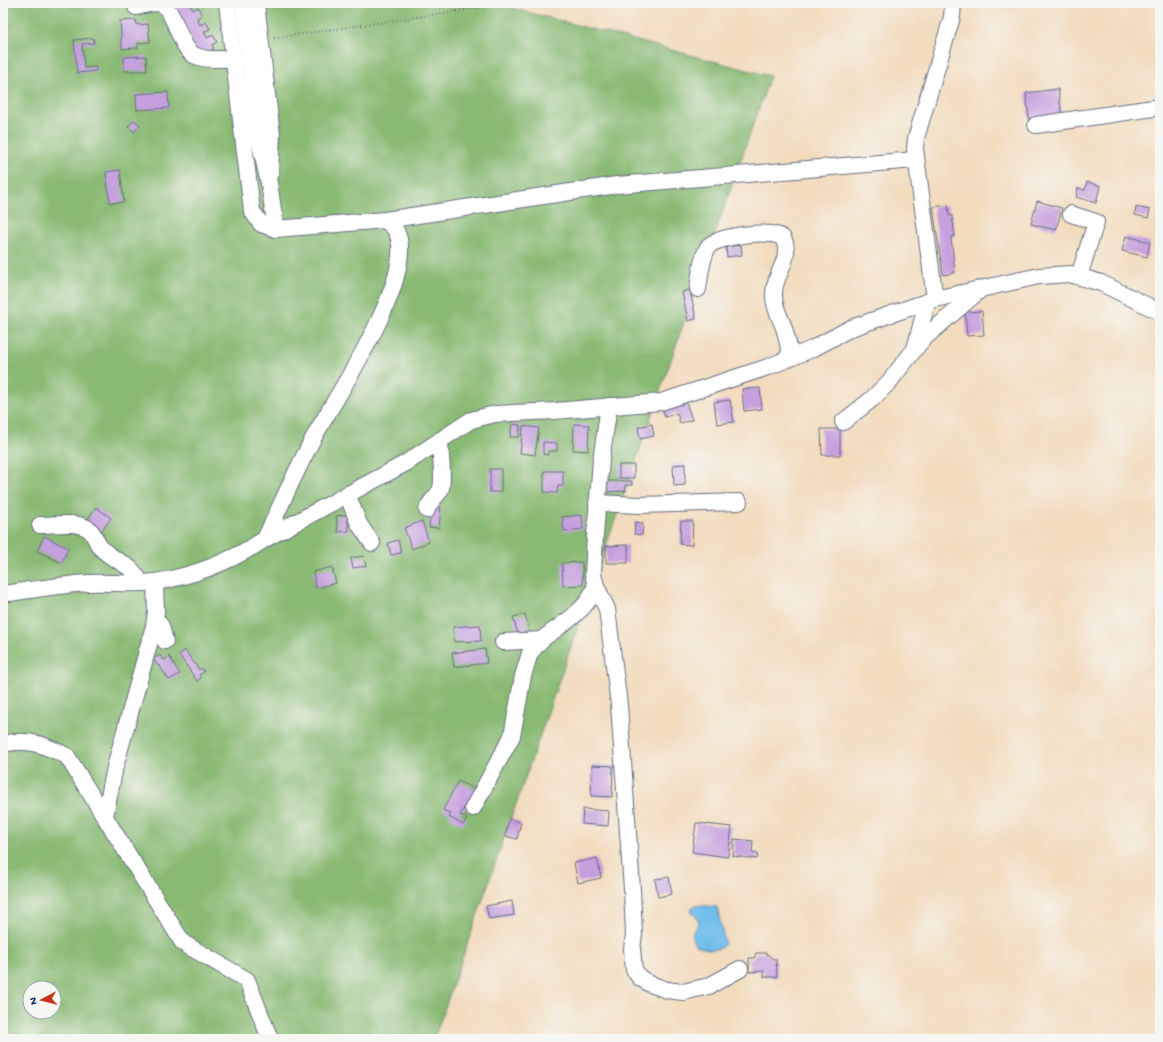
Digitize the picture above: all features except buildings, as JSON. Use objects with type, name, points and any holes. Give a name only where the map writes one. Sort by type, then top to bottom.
[{"type":"street","points":[[136,7],[158,3],[163,4],[186,47],[195,56],[212,59],[234,58]]},
{"type":"street","points":[[227,3],[252,211],[260,224],[276,229],[384,220],[617,185],[915,160]]},
{"type":"street","points":[[243,3],[259,140],[270,183],[276,229]]},
{"type":"street","points":[[256,3],[272,149],[270,183]]},
{"type":"street","points":[[916,346],[931,300],[915,160],[916,138],[952,17],[953,3]]},
{"type":"street","points":[[1036,125],[1160,107]]},
{"type":"street","points":[[1071,214],[1096,222],[1079,276]]},
{"type":"street","points":[[265,539],[299,466],[372,334],[389,298],[398,269],[400,248],[397,232],[392,225],[384,220]]},
{"type":"street","points":[[698,289],[700,272],[708,246],[718,240],[764,233],[782,236],[787,254],[774,286],[774,299],[792,357]]},
{"type":"street","points":[[3,594],[88,583],[147,582],[195,573],[225,562],[245,552],[265,539],[406,462],[471,420],[495,414],[661,402],[792,357],[850,328],[931,300],[1040,276],[1070,274],[1101,283],[1160,312]]},
{"type":"street","points":[[843,422],[872,399],[889,382],[916,346],[981,289]]},
{"type":"street","points":[[609,406],[597,503],[593,563],[596,586],[607,609],[618,691],[632,889],[634,934],[632,949],[634,970],[640,978],[650,984],[667,990],[683,992],[709,986],[740,969]]},
{"type":"street","points":[[427,510],[428,505],[435,498],[441,488],[440,440]]},
{"type":"street","points":[[348,494],[359,524],[372,543]]},
{"type":"street","points":[[597,503],[640,505],[738,502]]},
{"type":"street","points":[[40,525],[80,526],[87,528],[94,534],[99,546],[147,582],[155,619],[151,641],[114,767],[105,816]]},
{"type":"street","points":[[473,808],[512,736],[526,663],[530,653],[541,640],[571,618],[588,601],[596,586]]},
{"type":"street","points":[[155,619],[161,626],[165,641]]},
{"type":"street","points":[[503,642],[541,640]]},
{"type":"street","points":[[3,744],[21,740],[43,745],[67,756],[183,943],[247,980],[270,1039]]},
{"type":"path","points":[[261,40],[512,3]]},
{"type":"green space","points":[[3,3],[493,3],[770,76],[434,1039],[3,1039]]},
{"type":"water","points":[[695,905],[717,907],[725,944],[721,948],[701,948],[694,942],[692,938],[693,932],[699,921],[691,910]]}]
